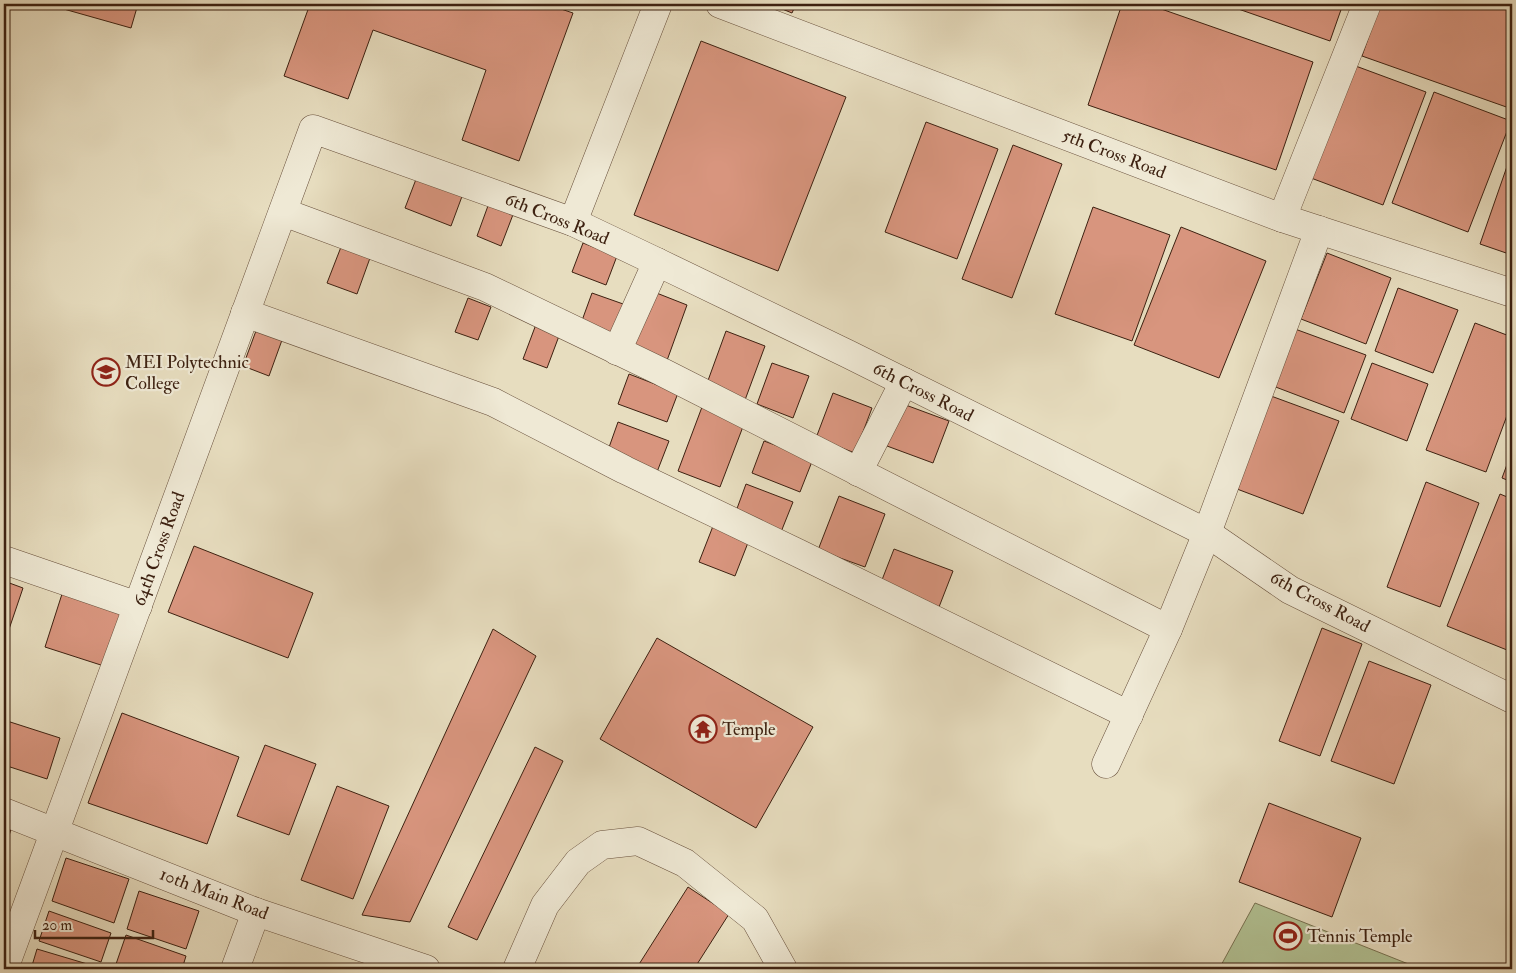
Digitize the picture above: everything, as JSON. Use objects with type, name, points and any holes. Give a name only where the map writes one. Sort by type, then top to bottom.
[{"type":"street","points":[[573,222],[658,4]]},
{"type":"street","name":"5th Cross Road","points":[[720,4],[1282,218],[1512,293]]},
{"type":"street","points":[[1282,218],[1367,4]]},
{"type":"street","name":"6th Cross Road","points":[[313,129],[573,222],[904,382],[1207,533],[1290,590],[1512,699]]},
{"type":"street","name":"64th Cross Road","points":[[4,969],[313,129]]},
{"type":"street","points":[[282,212],[485,287],[617,351],[1168,629]]},
{"type":"street","points":[[1106,764],[1168,629],[1207,533],[1319,230]]},
{"type":"street","points":[[617,351],[657,262]]},
{"type":"street","points":[[245,313],[493,402],[625,470],[1129,715]]},
{"type":"street","points":[[858,472],[904,382]]},
{"type":"street","points":[[4,560],[138,606]]},
{"type":"street","name":"10th Main Road","points":[[4,812],[256,912],[426,969]]},
{"type":"street","points":[[517,969],[545,905],[578,862],[602,844],[638,841],[685,863],[755,919],[784,969]]},
{"type":"street","points":[[235,969],[256,912]]},
{"type":"green space","name":"Tennis Temple","points":[[1255,903],[1421,969],[1219,969]]},
{"type":"building","points":[[46,4],[138,4],[131,28]]},
{"type":"building","points":[[310,4],[546,4],[573,13],[519,161],[462,140],[486,70],[373,30],[348,99],[284,76]]},
{"type":"building","points":[[770,4],[796,4],[792,13]]},
{"type":"building","points":[[1122,4],[1147,4],[1313,62],[1276,170],[1088,105]]},
{"type":"building","points":[[1224,4],[1343,4],[1330,41]]},
{"type":"building","points":[[1380,4],[1512,4],[1512,109],[1362,56]]},
{"type":"building","points":[[701,41],[846,97],[778,271],[634,215]]},
{"type":"building","points":[[1353,65],[1426,92],[1383,205],[1311,178]]},
{"type":"building","points":[[1434,92],[1511,121],[1468,232],[1392,203]]},
{"type":"building","points":[[926,122],[998,149],[957,259],[885,232]]},
{"type":"building","points":[[1013,145],[1062,164],[1012,298],[962,279]]},
{"type":"building","points":[[1512,152],[1512,255],[1480,244]]},
{"type":"building","points":[[418,174],[464,191],[451,226],[405,208]]},
{"type":"building","points":[[489,203],[514,212],[501,246],[477,236]]},
{"type":"building","points":[[1093,207],[1170,235],[1132,341],[1055,314]]},
{"type":"building","points":[[1181,227],[1266,261],[1219,378],[1134,345]]},
{"type":"building","points":[[583,243],[617,256],[606,285],[572,272]]},
{"type":"building","points":[[341,247],[370,258],[357,294],[327,283]]},
{"type":"building","points":[[1327,253],[1391,278],[1366,344],[1301,319]]},
{"type":"building","points":[[1398,288],[1458,310],[1433,373],[1375,351]]},
{"type":"building","points":[[654,292],[687,305],[665,366],[631,353]]},
{"type":"building","points":[[592,293],[626,305],[613,339],[580,326]]},
{"type":"building","points":[[468,298],[491,307],[478,340],[455,332]]},
{"type":"building","points":[[538,319],[562,328],[547,368],[523,359]]},
{"type":"building","points":[[260,320],[286,329],[269,376],[243,366]]},
{"type":"building","points":[[1475,323],[1512,337],[1512,402],[1486,472],[1426,450]]},
{"type":"building","points":[[1295,329],[1366,355],[1344,413],[1273,386]]},
{"type":"building","points":[[726,331],[765,346],[745,400],[706,386]]},
{"type":"building","points":[[772,363],[809,376],[793,418],[757,404]]},
{"type":"building","points":[[1372,363],[1428,384],[1407,441],[1351,419]]},
{"type":"building","points":[[629,374],[678,393],[667,422],[618,404]]},
{"type":"building","points":[[833,393],[872,408],[855,453],[816,438]]},
{"type":"building","points":[[1271,396],[1339,421],[1303,514],[1237,489]]},
{"type":"building","points":[[903,404],[949,421],[933,463],[887,446]]},
{"type":"building","points":[[702,407],[744,424],[720,487],[678,471]]},
{"type":"building","points":[[618,422],[669,441],[657,472],[607,453]]},
{"type":"building","points":[[764,441],[813,459],[800,492],[752,473]]},
{"type":"building","points":[[1512,451],[1512,482],[1502,478]]},
{"type":"building","points":[[1426,482],[1479,503],[1440,607],[1387,587]]},
{"type":"building","points":[[746,484],[793,502],[781,532],[735,514]]},
{"type":"building","points":[[1500,494],[1512,499],[1512,652],[1447,626]]},
{"type":"building","points":[[839,496],[885,514],[865,567],[818,550]]},
{"type":"building","points":[[715,521],[751,535],[735,576],[699,562]]},
{"type":"building","points":[[194,546],[313,593],[288,658],[168,612]]},
{"type":"building","points":[[894,549],[953,571],[939,607],[880,585]]},
{"type":"building","points":[[4,581],[23,588],[4,644]]},
{"type":"building","points":[[62,594],[124,613],[107,667],[45,647]]},
{"type":"building","points":[[1322,628],[1362,644],[1320,756],[1279,741]]},
{"type":"building","points":[[493,629],[536,656],[410,922],[362,915]]},
{"type":"building","points":[[657,638],[813,727],[756,828],[600,739]]},
{"type":"building","points":[[1369,661],[1431,685],[1394,784],[1331,761]]},
{"type":"building","points":[[122,713],[239,757],[207,844],[88,803]]},
{"type":"building","points":[[4,720],[60,738],[47,779],[4,765]]},
{"type":"building","points":[[265,745],[316,764],[289,835],[237,816]]},
{"type":"building","points":[[535,747],[563,761],[477,940],[448,927]]},
{"type":"building","points":[[337,786],[389,806],[353,899],[301,880]]},
{"type":"building","points":[[1269,803],[1361,838],[1332,917],[1239,882]]},
{"type":"building","points":[[4,827],[11,829],[4,853]]},
{"type":"building","points":[[66,858],[129,879],[114,923],[52,901]]},
{"type":"building","points":[[688,887],[729,914],[694,969],[636,969]]},
{"type":"building","points":[[139,891],[199,911],[186,949],[127,929]]},
{"type":"building","points":[[49,911],[111,933],[101,962],[39,941]]},
{"type":"building","points":[[126,935],[186,956],[182,969],[121,969],[115,967]]},
{"type":"building","points":[[37,949],[94,966],[93,969],[31,969]]},
{"type":"place","name":"MEI Polytechnic College","points":[[106,372]]},
{"type":"place","name":"Temple","points":[[703,729]]},
{"type":"place","name":"Tennis Temple","points":[[1288,936]]}]
